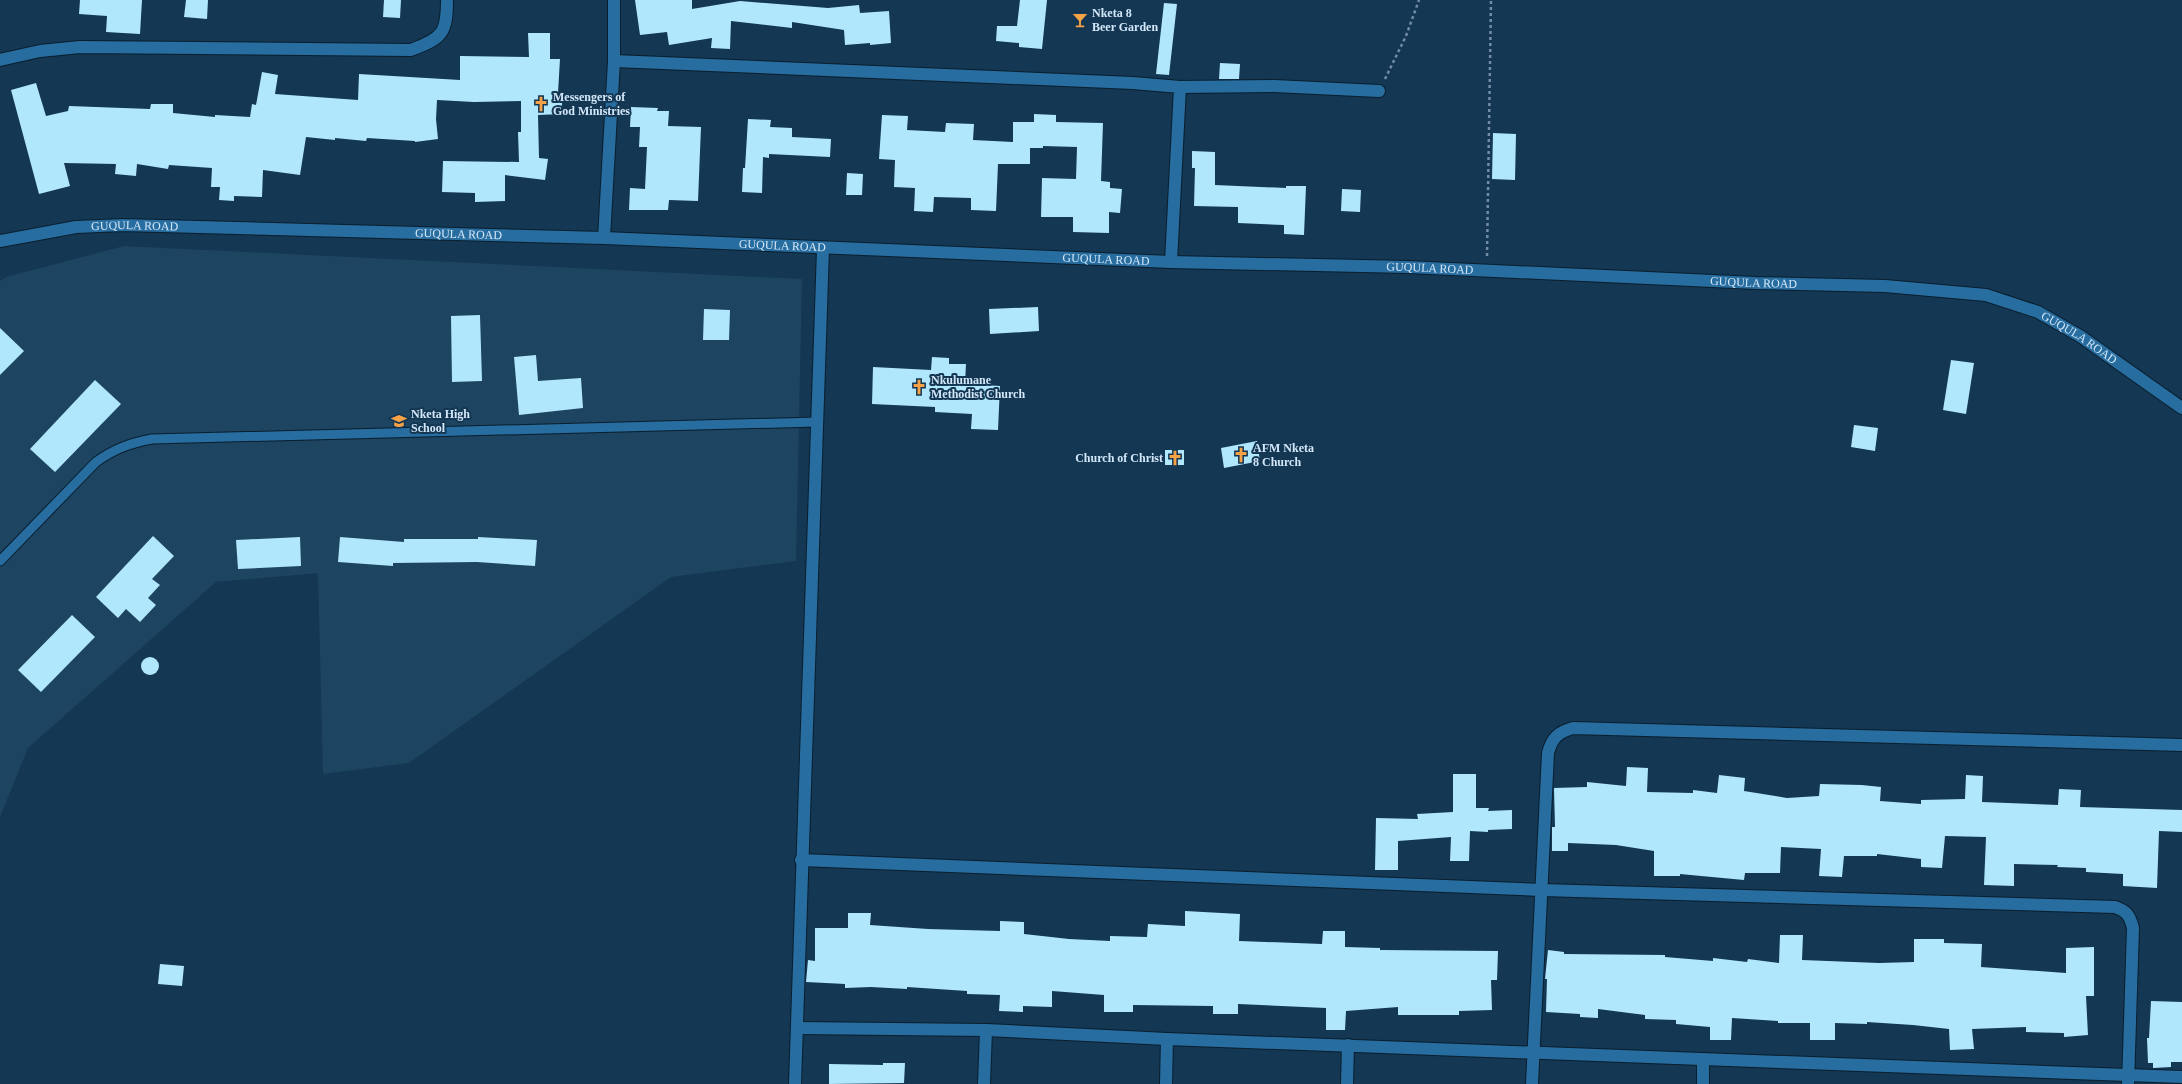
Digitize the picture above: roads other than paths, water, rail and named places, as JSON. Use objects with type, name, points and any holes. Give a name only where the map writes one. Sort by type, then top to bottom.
[{"type":"street","points":[[0,60],[40,51],[80,46],[411,50],[429,43],[439,36],[445,28],[447,0]]},
{"type":"street","points":[[604,238],[614,61],[614,0]]},
{"type":"street","points":[[614,61],[1133,83],[1180,87],[1274,86],[1379,90]]},
{"type":"street","points":[[1171,262],[1180,87]]},
{"type":"street","name":"GUQULA ROAD","points":[[1,239],[76,227],[123,225],[604,238],[823,249],[1171,262],[1408,267],[1756,283],[1885,286],[1986,295],[2038,312],[2080,336],[2182,408]]},
{"type":"street","points":[[795,1084],[801,860],[823,249]]},
{"type":"street","points":[[1532,1084],[1548,753],[1555,736],[1562,731],[1573,728],[2182,745]]},
{"type":"street","points":[[801,860],[1542,890],[2115,907],[2125,911],[2131,919],[2133,928],[2128,1079]]},
{"type":"street","points":[[797,1028],[986,1030],[1167,1039],[1703,1059],[2128,1079],[2182,1077]]},
{"type":"street","points":[[984,1084],[986,1030]]},
{"type":"street","points":[[1166,1084],[1167,1039]]},
{"type":"street","points":[[1347,1084],[1348,1045]]},
{"type":"street","points":[[1702,1084],[1703,1059]]},
{"type":"lane","points":[[0,562],[96,462],[113,450],[152,439],[817,422]]},
{"type":"place","name":"Nketa 8 Beer Garden","points":[[1080,20]]},
{"type":"place","name":"Messengers of God Ministries","points":[[541,104]]},
{"type":"place","name":"Nkulumane Methodist Church","points":[[919,387]]},
{"type":"place","name":"Nketa High School","points":[[399,421]]},
{"type":"place","name":"AFM Nketa 8 Church","points":[[1241,455]]},
{"type":"place","name":"Church of Christ","points":[[1175,458]]}]
